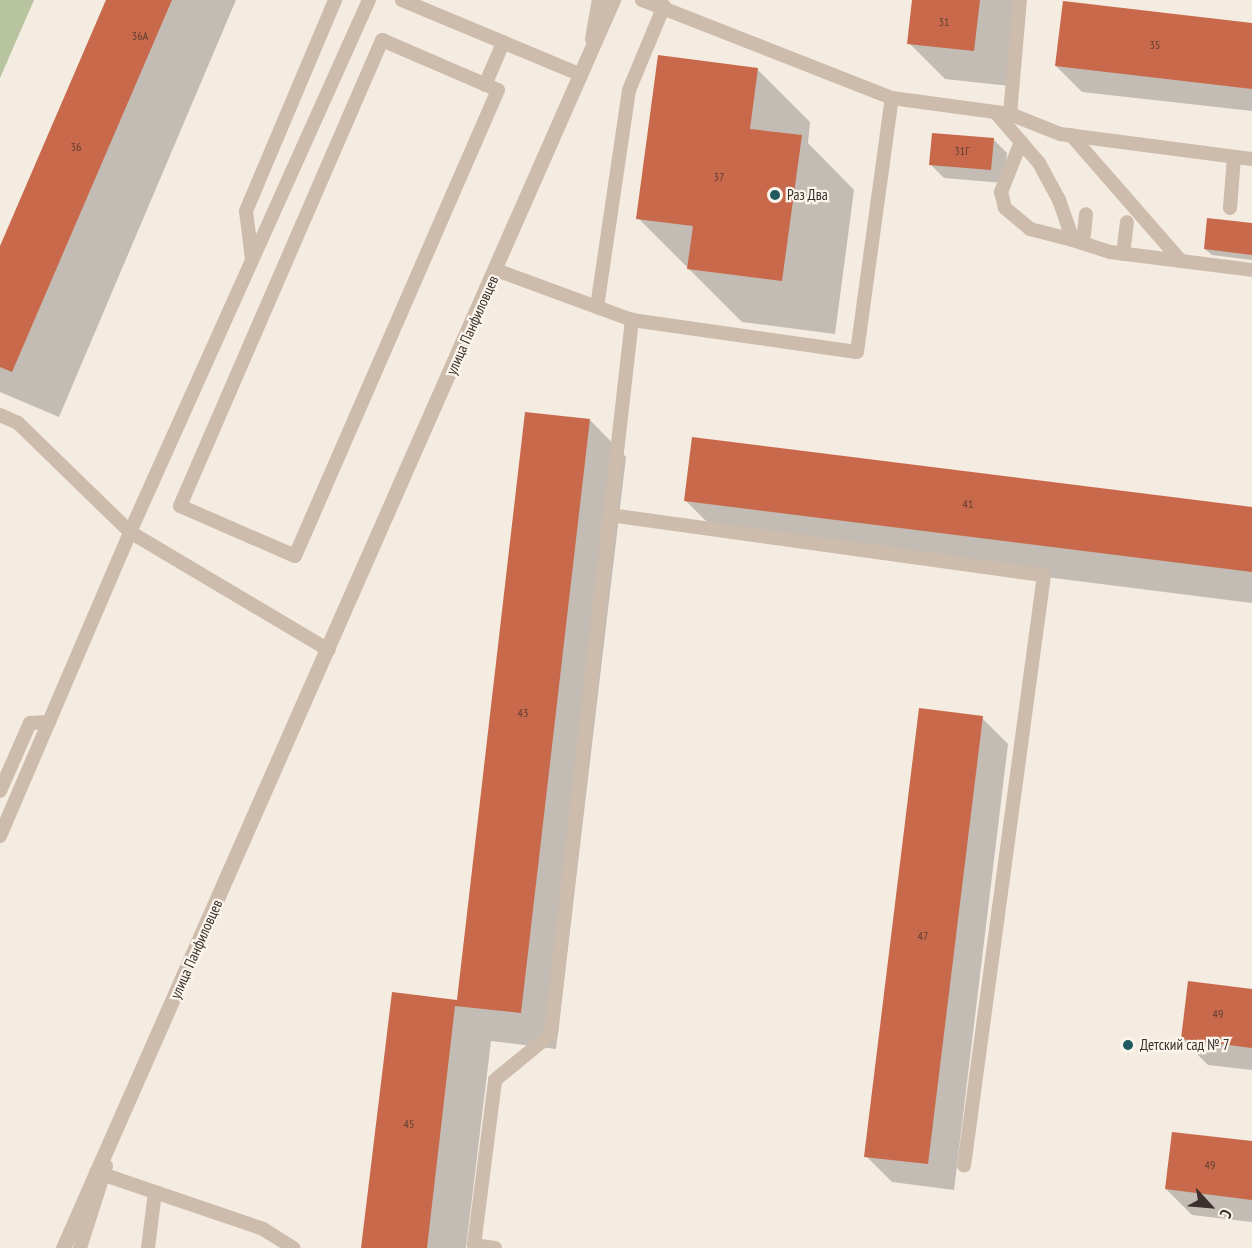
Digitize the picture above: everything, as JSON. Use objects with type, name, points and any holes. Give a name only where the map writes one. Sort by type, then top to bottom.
[{"type":"street","name":"улица Панфиловцев","points":[[63,1248],[100,1173],[120,1118],[329,650],[613,0]]},
{"type":"lane","points":[[252,261],[246,211],[335,0]]},
{"type":"lane","points":[[0,836],[130,532],[369,0]]},
{"type":"lane","points":[[402,0],[581,75]]},
{"type":"lane","points":[[589,56],[599,0]]},
{"type":"lane","points":[[642,0],[664,6],[892,98],[996,113],[1010,121],[1071,135],[1252,159]]},
{"type":"lane","points":[[1014,156],[1015,144],[1010,121],[1020,0]]},
{"type":"lane","points":[[597,307],[629,90],[664,6]]},
{"type":"lane","points":[[382,40],[485,84],[498,90],[295,556],[180,507],[382,40]]},
{"type":"lane","points":[[485,84],[503,43]]},
{"type":"lane","points":[[496,270],[632,320],[857,352],[892,98]]},
{"type":"lane","points":[[1010,121],[1021,142],[1039,163],[1078,242]]},
{"type":"lane","points":[[1071,135],[1181,261]]},
{"type":"lane","points":[[1021,142],[1001,192],[1005,208],[1030,229],[1123,254],[1252,270]]},
{"type":"lane","points":[[1230,208],[1234,157]]},
{"type":"lane","points":[[1078,242],[1086,214]]},
{"type":"lane","points":[[1123,254],[1127,222]]},
{"type":"lane","points":[[495,1248],[473,1247],[495,1080],[551,1034],[632,320]]},
{"type":"lane","points":[[0,415],[18,423],[130,532],[329,650]]},
{"type":"lane","points":[[610,515],[1044,575],[964,1166]]},
{"type":"lane","points":[[0,792],[30,723],[50,722]]},
{"type":"lane","points":[[80,1248],[100,1173],[263,1229],[293,1248]]},
{"type":"lane","points":[[148,1248],[155,1192]]},
{"type":"green space","points":[[0,0],[34,0],[0,78]]},
{"type":"building","points":[[106,0],[172,0],[12,372],[0,367],[0,246]]},
{"type":"building","points":[[912,0],[980,0],[974,51],[907,44]]},
{"type":"building","points":[[1063,1],[1252,23],[1252,89],[1055,66]]},
{"type":"building","points":[[658,55],[758,68],[750,129],[802,135],[782,281],[687,269],[693,226],[636,219]]},
{"type":"building","points":[[932,133],[994,138],[991,170],[929,165]]},
{"type":"building","points":[[1207,218],[1252,223],[1252,255],[1204,249]]},
{"type":"building","points":[[525,412],[590,419],[521,1013],[455,1006],[427,1248],[361,1248],[392,992],[457,1000]]},
{"type":"building","points":[[692,437],[1252,507],[1252,572],[684,501]]},
{"type":"building","points":[[919,708],[983,716],[928,1164],[864,1157]]},
{"type":"building","points":[[1188,981],[1252,989],[1252,1048],[1181,1039]]},
{"type":"building","points":[[1172,1132],[1252,1141],[1252,1200],[1165,1189]]},
{"type":"place","name":"Раз Два","points":[[775,195]]},
{"type":"place","name":"Детский сад № 7","points":[[1128,1045]]}]
